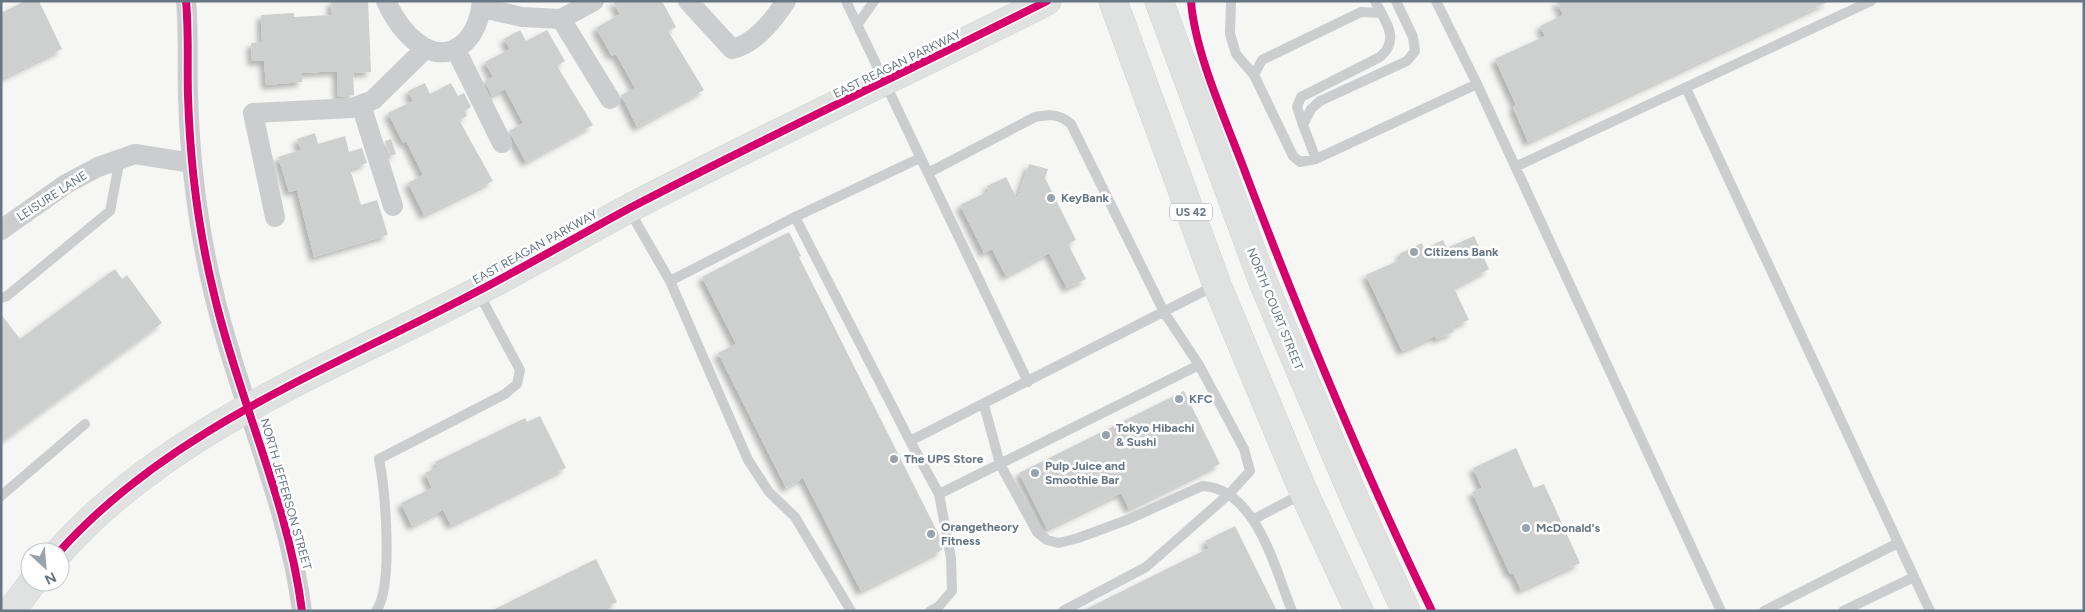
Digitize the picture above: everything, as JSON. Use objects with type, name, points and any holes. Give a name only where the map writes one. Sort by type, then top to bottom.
[{"type":"main road","name":"EAST REAGAN PARKWAY","points":[[69,542],[104,507],[149,470],[198,437],[249,408],[478,292],[629,209],[1048,1]]},
{"type":"main road","name":"US 42","points":[[1113,1],[1218,284],[1304,493],[1359,611]]},
{"type":"main road","name":"NORTH COURT STREET","points":[[1159,1],[1263,282],[1352,493],[1406,611]]},
{"type":"main road","points":[[12,611],[26,592]]},
{"type":"street","name":"NORTH JEFFERSON STREET","points":[[186,1],[192,163],[200,229],[226,342],[276,494],[298,578],[302,611]]},
{"type":"street","points":[[386,1],[408,35],[425,49],[441,54],[456,50],[472,36],[482,5],[522,17],[561,19],[594,1]]},
{"type":"street","points":[[688,1],[732,49],[745,46],[776,16],[786,1]]},
{"type":"street","points":[[561,19],[610,99]]},
{"type":"street","points":[[275,217],[253,113],[352,108],[361,105],[373,100],[425,49]]},
{"type":"street","points":[[456,50],[502,144]]},
{"type":"street","points":[[361,105],[393,206]]},
{"type":"street","name":"LEISURE LANE","points":[[1,230],[66,184],[98,167],[120,159],[135,154],[192,163]]},
{"type":"lane","points":[[846,1],[1028,382]]},
{"type":"lane","points":[[858,24],[874,1]]},
{"type":"lane","points":[[1231,1],[1230,34],[1236,54],[1254,75],[1293,156],[1300,162],[1316,159],[1477,84]]},
{"type":"lane","points":[[1316,159],[1297,106],[1301,97],[1380,57],[1386,52],[1391,43],[1389,30],[1375,1]]},
{"type":"lane","points":[[1303,125],[1311,109],[1320,101],[1407,61],[1415,51],[1413,37],[1396,1]]},
{"type":"lane","points":[[1436,1],[1477,84],[1721,611]]},
{"type":"lane","points":[[1515,167],[1871,1]]},
{"type":"lane","points":[[1254,75],[1262,60],[1361,12],[1381,13]]},
{"type":"lane","points":[[1686,88],[1930,611]]},
{"type":"lane","points":[[928,173],[1035,117],[1049,114],[1061,116],[1071,124],[1164,312],[1199,365],[1244,449],[1250,472],[1230,494],[1146,566],[1063,611]]},
{"type":"lane","points":[[670,281],[920,158]]},
{"type":"lane","points":[[1,298],[7,296],[110,211],[120,159]]},
{"type":"lane","points":[[629,209],[670,281],[748,460],[769,492],[795,517],[851,611]]},
{"type":"lane","points":[[795,218],[939,494],[951,558],[952,591],[939,606],[930,611]]},
{"type":"lane","points":[[910,441],[984,405],[1218,284]]},
{"type":"lane","points":[[376,611],[387,576],[386,526],[379,459],[505,394],[517,384],[520,370],[478,292]]},
{"type":"lane","points":[[939,494],[1199,365]]},
{"type":"lane","points":[[984,405],[1000,464],[1037,532],[1046,540],[1059,543],[1127,520],[1202,486],[1212,486],[1230,494],[1254,519],[1292,611]]},
{"type":"lane","points":[[1,496],[85,424]]},
{"type":"lane","points":[[1254,519],[1304,493]]},
{"type":"lane","points":[[1764,611],[1898,543]]},
{"type":"lane","points":[[1843,611],[1914,577]]},
{"type":"building","points":[[25,1],[39,1],[62,49],[1,79],[1,13]]},
{"type":"building","points":[[331,1],[368,1],[371,72],[353,73],[354,95],[338,97],[337,71],[302,73],[302,82],[266,85],[264,61],[252,61],[251,43],[262,42],[261,15],[294,13],[294,17],[332,15]]},
{"type":"building","points":[[613,1],[662,1],[676,27],[668,31],[704,90],[637,127],[621,95],[635,88],[616,54],[612,56],[596,28],[620,14]]},
{"type":"building","points":[[1556,1],[1830,1],[1528,142],[1513,107],[1516,105],[1495,59],[1545,36],[1540,26],[1563,15]]},
{"type":"building","points":[[520,30],[526,41],[547,30],[565,61],[557,66],[593,125],[526,162],[509,131],[523,123],[505,89],[492,96],[485,81],[493,77],[485,62],[510,49],[504,39]]},
{"type":"building","points":[[425,83],[430,94],[451,83],[458,96],[464,93],[471,107],[465,111],[467,116],[459,120],[493,181],[424,215],[408,183],[423,175],[406,141],[403,143],[388,113],[413,101],[408,91]]},
{"type":"building","points":[[315,133],[318,144],[345,136],[349,152],[362,148],[367,163],[350,169],[361,205],[377,200],[388,235],[314,257],[297,190],[289,192],[278,157],[301,150],[297,139]]},
{"type":"building","points":[[391,139],[396,154],[390,156],[385,141]]},
{"type":"building","points":[[1029,164],[1048,169],[1045,178],[1076,240],[1068,244],[1086,279],[1067,288],[1049,253],[1006,276],[992,249],[984,253],[960,205],[989,191],[987,186],[1006,177],[1017,199]]},
{"type":"building","points":[[789,232],[801,256],[799,257],[940,537],[942,550],[861,591],[803,478],[786,488],[718,353],[736,344],[702,277]]},
{"type":"building","points":[[1474,236],[1489,269],[1454,288],[1469,320],[1452,327],[1454,332],[1437,339],[1435,336],[1402,351],[1366,275],[1402,259],[1399,254],[1422,243],[1424,249],[1443,240],[1447,248]]},
{"type":"building","points":[[115,269],[122,279],[127,275],[162,323],[1,442],[1,314],[20,339]]},
{"type":"building","points":[[1184,391],[1220,464],[1129,509],[1121,493],[1047,529],[1019,473]]},
{"type":"building","points":[[540,416],[566,468],[451,525],[443,510],[412,526],[401,503],[432,488],[425,473],[438,467],[435,462],[525,418],[527,422]]},
{"type":"building","name":"McDonald's","points":[[1516,448],[1534,488],[1544,484],[1580,563],[1521,590],[1513,573],[1510,574],[1472,492],[1482,488],[1473,468]]},
{"type":"building","points":[[1235,526],[1277,611],[1082,611],[1209,548],[1205,541]]},
{"type":"building","points":[[596,559],[617,602],[599,611],[491,611]]},
{"type":"cycle path","points":[[186,1],[191,146],[203,245],[224,334],[286,530],[302,611]]},
{"type":"cycle path","points":[[69,542],[103,508],[151,469],[203,435],[256,404],[311,374],[478,291],[680,182],[1047,1]]},
{"type":"cycle path","points":[[1191,1],[1205,67],[1290,287],[1358,450],[1432,611]]},
{"type":"place","name":"KeyBank","points":[[1051,198]]},
{"type":"place","name":"Citizens Bank","points":[[1414,252]]},
{"type":"place","name":"KFC","points":[[1179,399]]},
{"type":"place","name":"Tokyo Hibachi & Sushi","points":[[1106,435]]},
{"type":"place","name":"The UPS Store","points":[[894,459]]},
{"type":"place","name":"Pulp Juice and Smoothie Bar","points":[[1035,473]]},
{"type":"place","name":"McDonald's","points":[[1526,528]]},
{"type":"place","name":"Orangetheory Fitness","points":[[931,534]]}]
